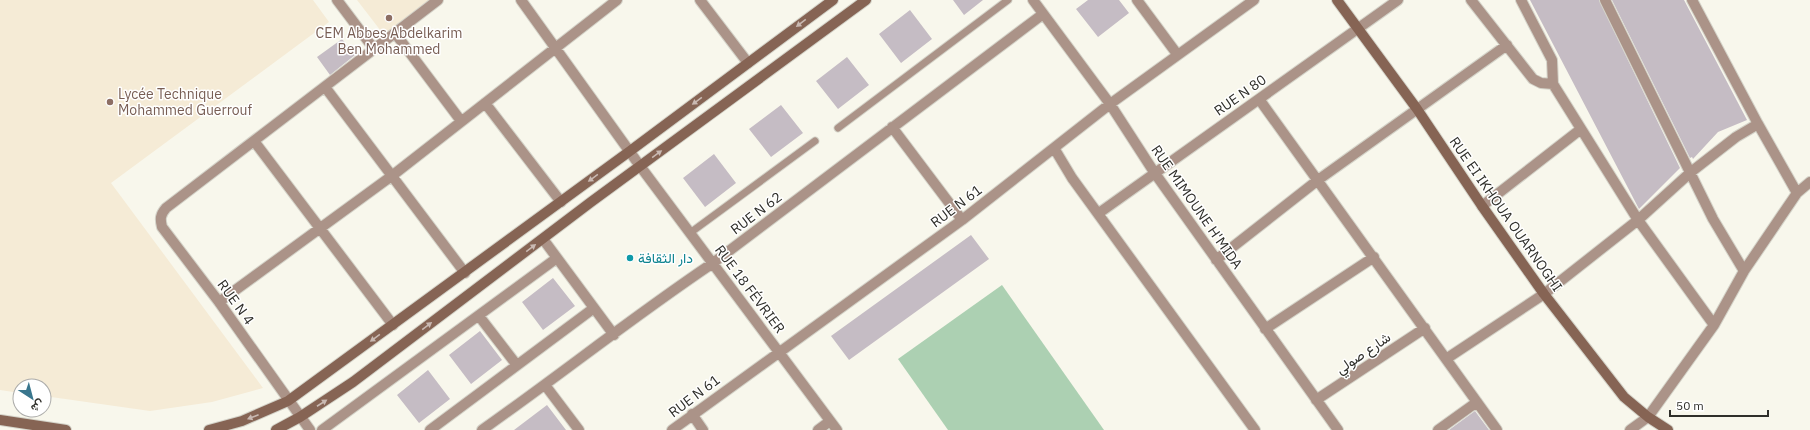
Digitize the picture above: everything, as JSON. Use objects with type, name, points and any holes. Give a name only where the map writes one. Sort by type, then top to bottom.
[{"type":"main road","points":[[209,430],[242,421],[288,401],[561,202],[833,0]]},
{"type":"main road","points":[[276,430],[300,417],[353,382],[640,166],[866,0]]},
{"type":"main road","name":"RUE EI IKHOUA OUARNOGHI","points":[[1337,0],[1417,109],[1482,206],[1544,294],[1624,397],[1648,417],[1668,430]]},
{"type":"main road","points":[[0,420],[66,430]]},
{"type":"street","points":[[337,0],[374,49]]},
{"type":"street","points":[[393,325],[254,141],[438,0]]},
{"type":"street","name":"RUE 18 FÉVRIER","points":[[521,0],[640,166],[837,430]]},
{"type":"street","points":[[219,302],[393,175],[617,0]]},
{"type":"street","points":[[700,0],[748,63]]},
{"type":"street","name":"RUE MIMOUNE H'MIDA","points":[[1033,0],[1110,104],[1154,172],[1338,430]]},
{"type":"street","points":[[1137,0],[1177,54]]},
{"type":"street","name":"RUE N 61","points":[[672,430],[692,414],[962,220],[1110,104],[1177,54],[1254,0]]},
{"type":"street","name":"RUE N 80","points":[[1099,213],[1154,172],[1398,0]]},
{"type":"street","points":[[1471,0],[1533,79],[1541,83],[1553,84]]},
{"type":"street","points":[[1521,0],[1552,60],[1553,84],[1638,220],[1714,325]]},
{"type":"street","points":[[1606,0],[1713,219],[1744,271]]},
{"type":"street","points":[[1692,0],[1758,124],[1797,193]]},
{"type":"street","name":"RUE N 62","points":[[482,430],[614,335],[656,302],[713,263],[1043,14]]},
{"type":"street","points":[[395,33],[461,121]]},
{"type":"street","points":[[1216,260],[1318,180],[1507,45]]},
{"type":"street","points":[[325,87],[465,272]]},
{"type":"street","points":[[1259,99],[1497,430]]},
{"type":"street","points":[[485,103],[561,202]]},
{"type":"street","points":[[1446,359],[1544,294],[1638,220],[1691,172],[1736,137],[1758,124]]},
{"type":"street","points":[[892,127],[962,220]]},
{"type":"street","points":[[1482,206],[1581,129]]},
{"type":"street","name":"RUE N 4","points":[[254,141],[166,208],[161,214],[160,220],[162,227],[219,302],[310,430]]},
{"type":"street","points":[[1054,148],[1072,178],[1099,213],[1255,430]]},
{"type":"street","points":[[1630,430],[1648,417],[1714,325],[1744,271],[1797,193],[1810,182]]},
{"type":"street","points":[[543,239],[614,335]]},
{"type":"street","points":[[1265,328],[1374,257]]},
{"type":"street","points":[[322,430],[558,258]]},
{"type":"street","points":[[430,430],[516,364],[594,308]]},
{"type":"street","points":[[479,316],[516,364]]},
{"type":"street","name":"شارع صولي","points":[[1316,400],[1425,328]]},
{"type":"street","points":[[545,385],[579,430]]},
{"type":"street","points":[[1438,430],[1477,402]]},
{"type":"street","points":[[692,414],[703,430]]},
{"type":"street","points":[[818,430],[830,421]]},
{"type":"lane","points":[[838,128],[1008,0]]},
{"type":"lane","points":[[690,233],[815,141]]},
{"type":"shaded area","points":[[0,0],[313,0],[329,22],[111,183],[263,388],[212,402],[150,411],[52,397],[52,378],[12,378],[12,392],[0,390]]},
{"type":"shaded area","name":"CEM Abbes Abdelkarim Ben Mohammed","points":[[357,0],[432,0],[384,35]]},
{"type":"green space","points":[[1002,285],[1104,430],[948,430],[898,359]]},
{"type":"building","points":[[953,0],[983,0],[964,15]]},
{"type":"building","points":[[1088,0],[1119,0],[1129,13],[1098,37],[1076,9]]},
{"type":"building","points":[[1530,0],[1599,0],[1680,168],[1639,209]]},
{"type":"building","points":[[1612,0],[1684,0],[1747,120],[1718,132],[1693,159],[1692,157],[1690,158]]},
{"type":"building","points":[[910,10],[932,39],[901,63],[879,34]]},
{"type":"building","points":[[342,39],[355,55],[330,75],[317,57]]},
{"type":"building","points":[[847,57],[869,85],[838,109],[816,81]]},
{"type":"building","points":[[781,105],[803,133],[771,157],[749,129]]},
{"type":"building","points":[[714,154],[736,183],[705,207],[683,178]]},
{"type":"building","points":[[971,235],[989,259],[849,360],[831,336]]},
{"type":"building","points":[[553,278],[575,306],[543,330],[522,302]]},
{"type":"building","points":[[480,331],[502,360],[471,384],[449,355]]},
{"type":"building","points":[[428,370],[450,399],[419,423],[397,395]]},
{"type":"building","points":[[547,405],[566,430],[514,430]]},
{"type":"building","points":[[1475,411],[1489,430],[1449,430]]},
{"type":"place","name":"CEM Abbes Abdelkarim Ben Mohammed","points":[[389,18]]},
{"type":"place","name":"Lycée Technique Mohammed Guerrouf","points":[[110,102]]},
{"type":"place","name":"دار الثقافة","points":[[630,258]]}]
